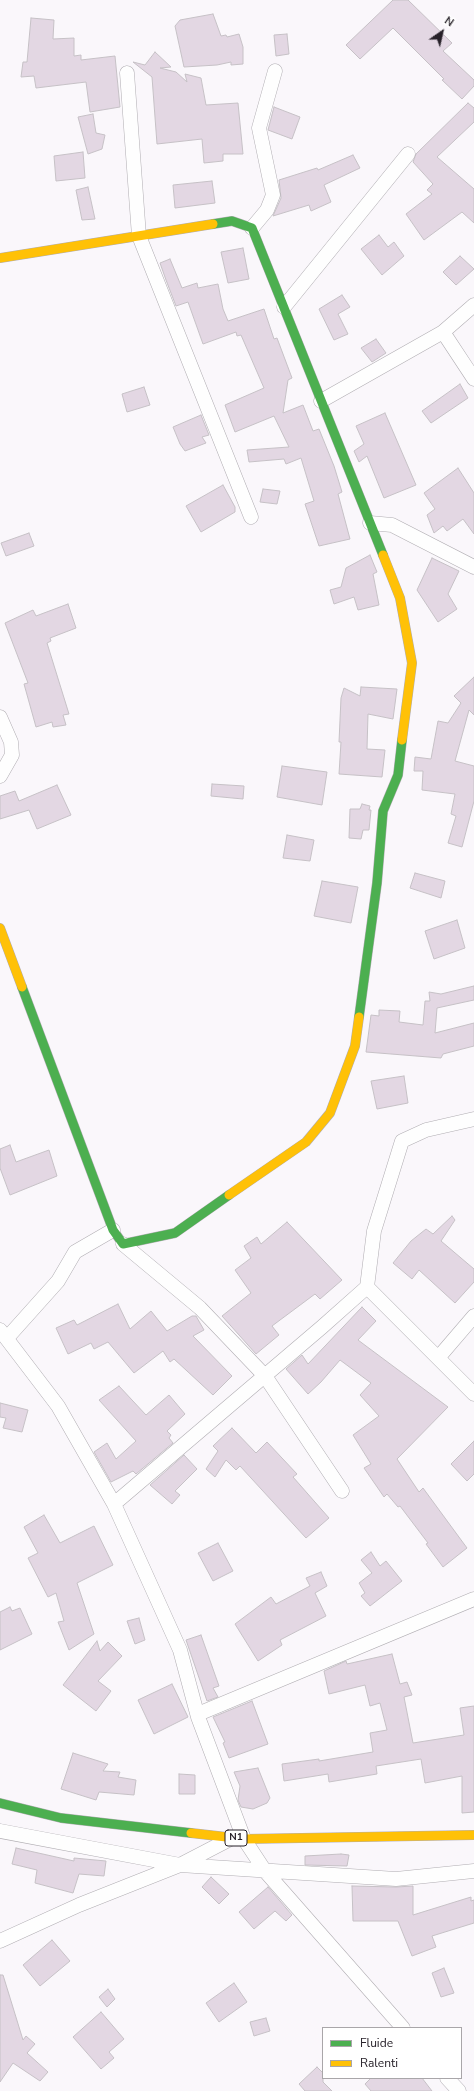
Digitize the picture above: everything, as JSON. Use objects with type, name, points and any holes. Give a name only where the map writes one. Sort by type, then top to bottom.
[{"type":"main road","points":[[0,258],[232,221],[252,228],[400,598],[412,663],[398,774],[384,811],[377,883],[355,1046],[330,1113],[306,1142],[175,1233],[123,1244],[113,1230],[0,928]]},
{"type":"main road","name":"N1","points":[[0,1803],[61,1818],[239,1838],[474,1835]]},
{"type":"street","points":[[252,228],[267,210],[272,196],[259,128],[275,72]]},
{"type":"street","points":[[126,73],[139,236],[251,517]]},
{"type":"street","points":[[284,307],[408,154]]},
{"type":"street","points":[[321,401],[443,332],[474,305]]},
{"type":"street","points":[[443,332],[474,379]]},
{"type":"street","points":[[370,523],[392,525],[474,567]]},
{"type":"street","points":[[0,717],[11,742],[12,754],[0,776]]},
{"type":"street","points":[[114,1504],[367,1287],[374,1231],[402,1141],[426,1130],[474,1119]]},
{"type":"street","points":[[113,1230],[75,1252],[58,1281],[4,1334],[58,1406],[114,1504],[180,1650],[198,1714],[239,1838],[265,1871],[402,2027]]},
{"type":"street","points":[[123,1244],[200,1308],[265,1376],[342,1491]]},
{"type":"street","points":[[367,1287],[474,1394]]},
{"type":"street","points":[[438,1358],[474,1316]]},
{"type":"street","points":[[198,1714],[474,1599]]},
{"type":"street","points":[[0,1831],[180,1865],[396,1879],[474,1871]]},
{"type":"street","points":[[0,1941],[79,1905],[180,1865],[239,1838]]},
{"type":"street","points":[[448,2079],[459,2091]]},
{"type":"building","points":[[393,0],[408,0],[452,43],[443,51],[474,80],[474,86],[462,99],[393,28],[360,59],[346,45]]},
{"type":"building","points":[[213,14],[221,36],[226,35],[227,37],[239,34],[243,47],[243,64],[231,65],[231,62],[217,65],[184,67],[175,26],[180,20]]},
{"type":"building","points":[[31,18],[54,20],[53,39],[74,38],[74,56],[81,55],[81,60],[115,56],[120,107],[90,112],[86,82],[36,88],[34,76],[21,77],[23,62],[27,62]]},
{"type":"building","points":[[287,34],[289,54],[276,56],[274,35]]},
{"type":"building","points":[[155,52],[171,67],[160,68],[176,72],[187,82],[185,74],[201,78],[206,105],[238,103],[243,154],[223,154],[223,161],[204,163],[202,139],[157,144],[152,77],[133,62],[145,65]]},
{"type":"building","points":[[468,103],[474,108],[474,122],[437,157],[474,189],[474,223],[462,212],[424,240],[406,214],[432,194],[427,190],[433,184],[413,162],[416,154]]},
{"type":"building","points":[[274,107],[300,117],[292,139],[268,130]]},
{"type":"building","points":[[93,114],[96,133],[105,135],[102,149],[88,154],[78,117]]},
{"type":"building","points":[[83,152],[85,178],[56,181],[54,156]]},
{"type":"building","points":[[353,155],[360,168],[324,185],[331,202],[311,211],[309,205],[273,216],[281,198],[279,180],[317,168],[318,170]]},
{"type":"building","points":[[212,181],[215,203],[175,208],[173,185]]},
{"type":"building","points":[[88,187],[95,219],[82,220],[76,190]]},
{"type":"building","points":[[379,235],[388,247],[394,242],[404,256],[382,275],[361,249]]},
{"type":"building","points":[[243,248],[249,279],[228,283],[221,252]]},
{"type":"building","points":[[460,256],[474,269],[456,285],[443,272]]},
{"type":"building","points":[[170,259],[182,288],[197,283],[198,288],[218,284],[223,309],[228,321],[264,309],[274,339],[277,338],[292,378],[288,380],[283,413],[303,405],[313,431],[319,429],[334,466],[342,492],[338,494],[350,539],[319,546],[305,504],[314,501],[301,458],[286,464],[284,459],[249,462],[247,450],[289,447],[274,416],[235,432],[225,405],[264,388],[241,335],[237,336],[236,332],[203,344],[188,302],[176,306],[160,263]]},
{"type":"building","points":[[342,295],[350,307],[338,314],[348,334],[334,340],[319,309]]},
{"type":"building","points":[[376,339],[386,353],[372,362],[361,348]]},
{"type":"building","points":[[460,384],[468,398],[431,423],[422,411]]},
{"type":"building","points":[[144,387],[150,405],[127,412],[122,394]]},
{"type":"building","points":[[385,413],[416,485],[384,498],[367,456],[359,462],[354,451],[364,444],[356,426]]},
{"type":"building","points":[[201,415],[209,435],[202,437],[206,443],[185,451],[180,444],[173,427]]},
{"type":"building","points":[[458,468],[474,493],[474,534],[463,519],[447,531],[443,526],[434,533],[427,515],[435,509],[424,493]]},
{"type":"building","points":[[223,485],[235,507],[235,512],[201,532],[186,506]]},
{"type":"building","points":[[263,489],[280,491],[277,504],[260,502]]},
{"type":"building","points":[[29,533],[34,546],[6,556],[1,543]]},
{"type":"building","points":[[370,555],[377,572],[373,574],[379,605],[358,610],[354,597],[334,604],[330,590],[341,587],[346,568]]},
{"type":"building","points":[[432,558],[459,571],[448,594],[457,609],[438,622],[417,590]]},
{"type":"building","points":[[68,604],[76,628],[50,638],[51,641],[47,643],[69,714],[63,715],[66,725],[53,727],[52,722],[36,727],[24,684],[28,683],[5,623],[33,610],[36,616]]},
{"type":"building","points":[[474,677],[474,715],[469,710],[455,761],[474,766],[474,801],[462,847],[448,843],[456,816],[451,814],[455,794],[422,790],[423,771],[414,771],[415,757],[431,759],[438,721],[448,723],[461,703],[454,696]]},
{"type":"building","points":[[361,687],[397,689],[393,719],[368,714],[367,749],[385,750],[382,777],[339,774],[341,698],[344,688],[360,696]]},
{"type":"building","points":[[282,766],[327,772],[322,805],[277,797]]},
{"type":"building","points":[[212,784],[244,786],[243,799],[211,796]]},
{"type":"building","points":[[57,785],[71,815],[37,829],[29,810],[0,819],[0,796],[15,791],[19,801]]},
{"type":"building","points":[[362,804],[370,806],[369,830],[363,830],[361,839],[349,838],[350,809],[360,809]]},
{"type":"building","points":[[287,835],[314,840],[310,861],[283,858]]},
{"type":"building","points":[[415,873],[445,881],[441,898],[410,888]]},
{"type":"building","points":[[322,881],[358,887],[351,923],[314,916]]},
{"type":"building","points":[[457,920],[465,948],[434,959],[425,931]]},
{"type":"building","points":[[474,986],[474,1000],[437,1008],[435,1033],[474,1023],[474,1046],[443,1054],[441,1058],[366,1052],[371,1015],[379,1016],[379,1010],[400,1011],[399,1022],[423,1025],[425,1001],[430,1001],[429,992],[441,994]]},
{"type":"building","points":[[404,1076],[408,1103],[377,1109],[371,1081]]},
{"type":"building","points":[[10,1145],[16,1162],[49,1150],[57,1176],[10,1195],[0,1168],[0,1149]]},
{"type":"building","points":[[452,1216],[455,1220],[441,1241],[474,1269],[474,1282],[455,1303],[419,1270],[412,1279],[393,1263],[411,1241],[426,1229],[433,1234]]},
{"type":"building","points":[[287,1222],[342,1280],[320,1299],[315,1294],[272,1326],[279,1335],[256,1354],[222,1316],[251,1293],[235,1270],[251,1258],[244,1246],[257,1237],[261,1244]]},
{"type":"building","points":[[118,1304],[130,1329],[151,1311],[167,1331],[192,1316],[196,1316],[204,1330],[193,1336],[232,1376],[213,1395],[174,1359],[170,1362],[163,1351],[134,1373],[108,1342],[94,1349],[91,1343],[68,1354],[56,1328],[74,1320],[77,1325]]},
{"type":"building","points":[[362,1307],[376,1321],[358,1340],[448,1407],[397,1459],[419,1492],[423,1488],[467,1548],[443,1567],[426,1544],[428,1543],[400,1506],[398,1507],[387,1494],[384,1497],[364,1468],[371,1464],[353,1435],[379,1416],[360,1395],[371,1383],[340,1360],[321,1382],[308,1394],[286,1369],[302,1355],[308,1364]]},
{"type":"building","points":[[119,1386],[146,1415],[169,1395],[185,1414],[167,1431],[171,1435],[169,1438],[173,1443],[136,1474],[133,1471],[111,1482],[94,1452],[107,1443],[116,1459],[136,1441],[99,1400]]},
{"type":"building","points":[[0,1403],[28,1410],[22,1432],[3,1428],[6,1418],[0,1417]]},
{"type":"building","points":[[232,1428],[256,1453],[267,1442],[297,1474],[293,1477],[329,1518],[306,1538],[240,1466],[236,1470],[226,1460],[215,1477],[206,1469],[218,1451],[213,1446]]},
{"type":"building","points":[[474,1441],[474,1474],[467,1481],[451,1464]]},
{"type":"building","points":[[184,1455],[197,1469],[175,1491],[180,1495],[172,1504],[150,1485]]},
{"type":"building","points":[[44,1515],[60,1543],[94,1526],[113,1565],[77,1583],[94,1634],[69,1650],[58,1622],[64,1621],[56,1593],[48,1597],[28,1558],[38,1553],[24,1527]]},
{"type":"building","points":[[218,1543],[233,1571],[213,1581],[198,1553]]},
{"type":"building","points":[[371,1552],[380,1566],[386,1561],[402,1581],[370,1606],[361,1596],[365,1593],[359,1583],[372,1573],[361,1560]]},
{"type":"building","points":[[321,1572],[327,1586],[315,1593],[326,1616],[280,1640],[282,1645],[258,1661],[235,1624],[271,1597],[276,1604],[310,1586],[306,1578]]},
{"type":"building","points":[[10,1607],[12,1611],[20,1608],[32,1634],[0,1650],[0,1612]]},
{"type":"building","points":[[139,1618],[145,1640],[135,1644],[127,1621]]},
{"type":"building","points":[[201,1635],[219,1686],[213,1688],[218,1697],[207,1701],[186,1640]]},
{"type":"building","points":[[97,1641],[100,1651],[108,1642],[122,1656],[98,1681],[111,1691],[96,1711],[63,1685]]},
{"type":"building","points":[[392,1654],[400,1684],[407,1682],[412,1695],[404,1697],[413,1743],[464,1735],[460,1708],[474,1706],[474,1812],[462,1813],[462,1776],[425,1783],[421,1759],[376,1766],[377,1774],[329,1782],[328,1774],[284,1781],[282,1764],[319,1759],[319,1761],[373,1752],[370,1733],[387,1730],[380,1703],[370,1706],[365,1685],[329,1694],[324,1671],[346,1661],[347,1664]]},
{"type":"building","points":[[172,1684],[188,1717],[154,1734],[138,1700]]},
{"type":"building","points":[[252,1701],[268,1744],[229,1758],[223,1743],[225,1742],[213,1717]]},
{"type":"building","points":[[73,1753],[108,1764],[103,1771],[120,1772],[118,1777],[136,1780],[134,1795],[99,1792],[96,1800],[61,1789]]},
{"type":"building","points":[[258,1768],[270,1798],[267,1803],[253,1809],[241,1807],[238,1800],[240,1786],[234,1772]]},
{"type":"building","points":[[179,1774],[195,1775],[195,1794],[179,1794]]},
{"type":"building","points":[[16,1848],[74,1861],[74,1858],[106,1861],[104,1876],[79,1874],[73,1893],[35,1883],[37,1870],[12,1864]]},
{"type":"building","points":[[349,1855],[347,1866],[305,1865],[305,1856]]},
{"type":"building","points":[[211,1877],[229,1894],[219,1904],[202,1887]]},
{"type":"building","points":[[352,1886],[413,1886],[413,1915],[471,1897],[471,1901],[474,1900],[474,1923],[432,1936],[436,1947],[412,1956],[398,1921],[353,1921]]},
{"type":"building","points":[[268,1887],[292,1915],[286,1921],[275,1911],[254,1929],[239,1912]]},
{"type":"building","points":[[52,1940],[70,1961],[40,1986],[23,1965]]},
{"type":"building","points":[[444,1968],[454,1993],[441,1997],[432,1973]]},
{"type":"building","points":[[0,1975],[3,1975],[23,2040],[26,2036],[35,2044],[27,2053],[48,2072],[40,2081],[13,2063],[0,2082]]},
{"type":"building","points":[[234,1983],[247,2002],[219,2022],[206,2003]]},
{"type":"building","points":[[108,1989],[115,1999],[107,2007],[99,1997]]},
{"type":"building","points":[[101,2012],[124,2039],[109,2052],[114,2058],[101,2069],[73,2037]]},
{"type":"building","points":[[266,2018],[270,2031],[254,2036],[250,2022]]},
{"type":"building","points":[[317,2067],[322,2072],[323,2082],[332,2091],[305,2091],[299,2084]]},
{"type":"building","points":[[370,2079],[423,2079],[432,2091],[371,2091],[365,2084]]},
{"type":"traffic: fast","points":[[213,224],[232,221],[252,228],[383,555]]},
{"type":"traffic: fast","points":[[359,1017],[377,883],[383,811],[398,775],[402,740]]},
{"type":"traffic: fast","points":[[22,987],[113,1230],[123,1244],[175,1233],[229,1195]]},
{"type":"traffic: fast","points":[[0,1803],[61,1818],[191,1833]]},
{"type":"traffic: slow","points":[[0,258],[213,224]]},
{"type":"traffic: slow","points":[[383,555],[400,598],[412,663],[402,740]]},
{"type":"traffic: slow","points":[[0,928],[22,987]]},
{"type":"traffic: slow","points":[[229,1195],[306,1142],[330,1113],[355,1046],[359,1017]]},
{"type":"traffic: slow","points":[[191,1833],[244,1839],[474,1835]]}]
